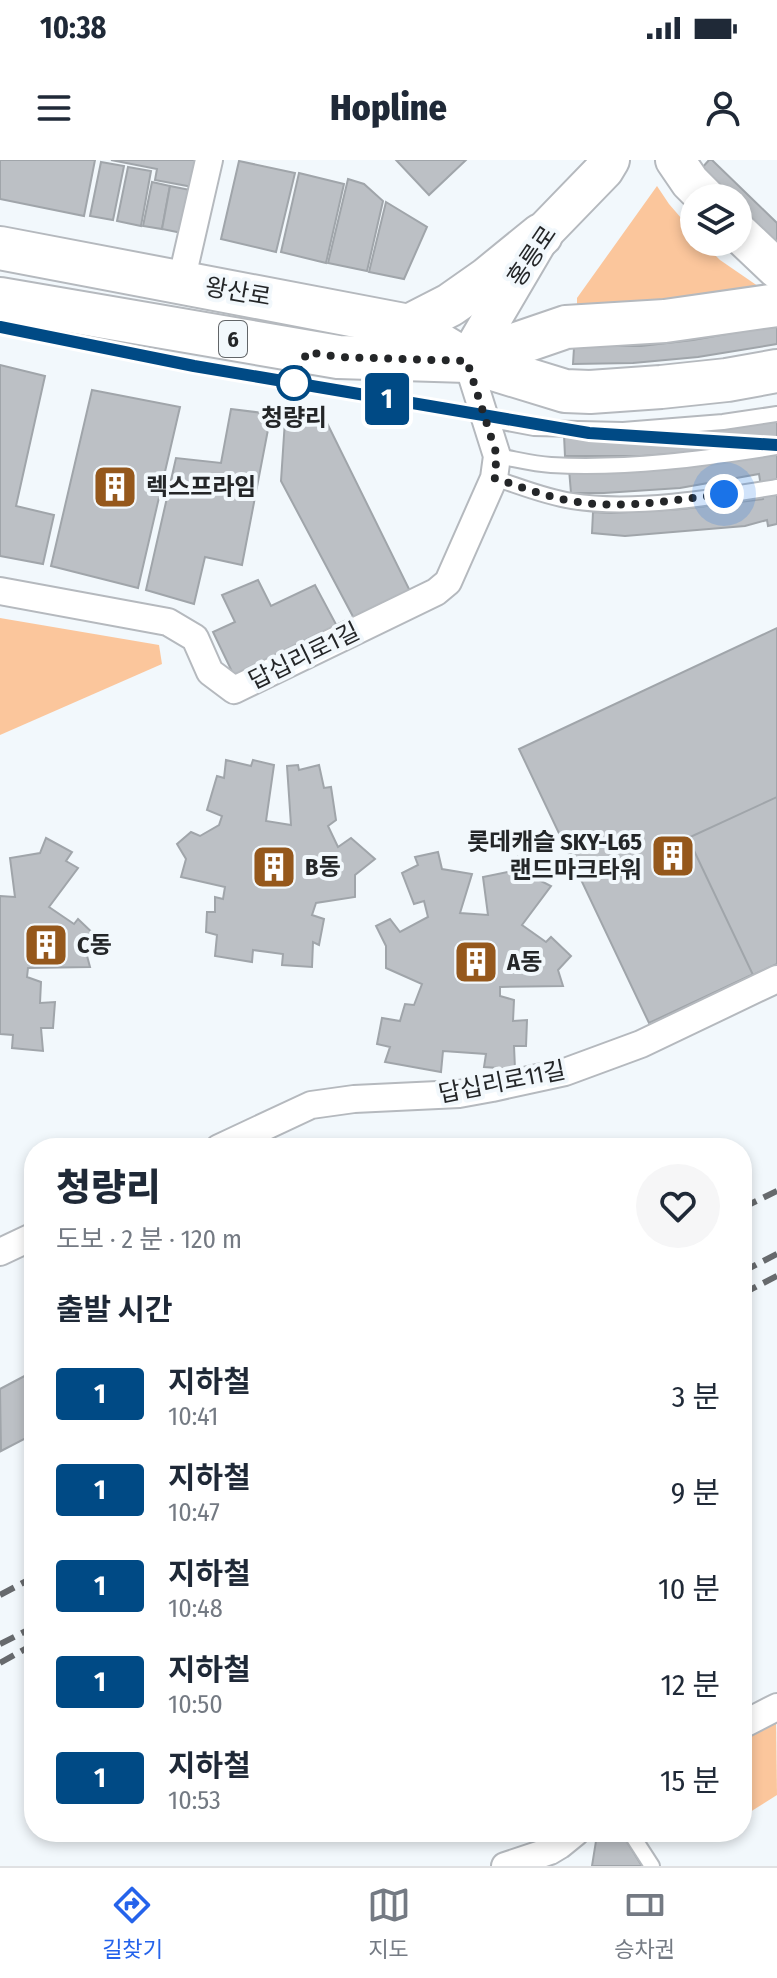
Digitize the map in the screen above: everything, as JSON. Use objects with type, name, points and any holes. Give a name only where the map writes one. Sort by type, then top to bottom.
[{"type":"main road","name":"홍릉로","points":[[467,361],[541,235],[610,160]]},
{"type":"main road","points":[[675,160],[692,184]]},
{"type":"main road","points":[[409,326],[450,305],[541,235]]},
{"type":"main road","points":[[752,245],[777,269]]},
{"type":"main road","name":"왕산로","points":[[0,248],[409,326],[467,361],[565,391],[661,387],[777,371]]},
{"type":"main road","name":"왕산로","points":[[0,299],[338,357],[467,361],[566,327],[665,321],[777,305]]},
{"type":"street","points":[[181,282],[209,160]]},
{"type":"street","points":[[467,361],[486,419],[495,467]]},
{"type":"street","name":"답십리로1길","points":[[0,591],[168,622],[195,638],[210,672],[234,690],[444,587],[495,467]]},
{"type":"street","name":"답십리로11길","points":[[240,1138],[311,1105],[354,1099],[459,1094],[565,1072],[641,1044],[777,979]]},
{"type":"street","points":[[0,1252],[24,1241]]},
{"type":"street","points":[[752,1720],[777,1707]]},
{"type":"street","points":[[505,1866],[561,1857]]},
{"type":"lane","points":[[486,419],[534,428],[623,430],[777,414]]},
{"type":"lane","points":[[495,467],[657,464],[777,447]]},
{"type":"lane","points":[[495,467],[546,495],[613,504],[687,499],[777,487]]},
{"type":"lane","points":[[636,1842],[652,1866]]},
{"type":"shaded area","points":[[657,186],[680,217],[680,256],[716,256],[768,293],[577,306],[577,298]]},
{"type":"shaded area","points":[[0,618],[159,645],[162,664],[0,735]]},
{"type":"shaded area","points":[[776,1720],[777,1795],[752,1811],[752,1735]]},
{"type":"building","points":[[0,160],[95,160],[84,216],[0,199]]},
{"type":"building","points":[[111,160],[203,160],[198,188],[155,180],[157,169]]},
{"type":"building","points":[[396,160],[466,160],[429,195]]},
{"type":"building","points":[[712,160],[737,184],[716,184],[701,169]]},
{"type":"building","points":[[239,161],[295,173],[276,252],[221,239]]},
{"type":"building","points":[[101,162],[124,166],[113,220],[90,216]]},
{"type":"building","points":[[128,167],[151,171],[141,226],[117,221]]},
{"type":"building","points":[[299,173],[344,184],[326,263],[281,252]]},
{"type":"building","points":[[348,179],[364,184],[383,201],[367,271],[328,263]]},
{"type":"building","points":[[152,182],[170,186],[162,229],[143,226]]},
{"type":"building","points":[[170,186],[195,191],[187,234],[162,229]]},
{"type":"building","points":[[752,199],[777,223],[777,243],[752,219]]},
{"type":"building","points":[[386,202],[427,227],[404,279],[369,272]]},
{"type":"building","points":[[777,325],[777,344],[698,357],[573,364],[574,348],[641,346]]},
{"type":"building","points":[[0,365],[45,376],[16,506],[54,515],[43,564],[0,556]]},
{"type":"building","name":"렉스프라임","points":[[92,390],[180,407],[138,588],[51,566]]},
{"type":"building","points":[[777,408],[777,524],[768,526],[767,520],[745,526],[625,536],[592,533],[593,512],[682,509],[763,499],[759,474],[680,488],[571,493],[569,469],[698,452],[565,456],[564,435],[752,421],[750,411]]},
{"type":"building","points":[[231,409],[271,414],[242,565],[205,557],[194,604],[146,590],[176,458],[221,463]]},
{"type":"building","points":[[285,420],[327,423],[411,593],[357,624],[281,481]]},
{"type":"building","points":[[258,580],[271,606],[315,585],[339,630],[236,680],[213,632],[235,622],[222,595]]},
{"type":"building","name":"롯데캐슬 SKY-L65 랜드마크타워","points":[[777,628],[777,963],[649,1023],[519,749]]},
{"type":"building","name":"B동","points":[[226,760],[251,766],[253,760],[274,765],[266,821],[291,825],[287,766],[298,765],[299,770],[319,765],[324,788],[331,787],[336,820],[328,826],[338,847],[351,838],[375,859],[355,875],[355,897],[316,903],[312,915],[324,919],[319,945],[313,942],[312,967],[282,965],[283,954],[253,950],[252,962],[215,956],[217,935],[206,932],[207,912],[215,912],[215,897],[223,899],[225,887],[181,877],[186,859],[177,844],[191,832],[200,836],[219,825],[222,816],[207,810],[217,776],[224,778]]},
{"type":"building","points":[[777,797],[777,964],[753,975],[688,838]]},
{"type":"building","name":"C동","points":[[46,838],[72,852],[66,861],[78,868],[49,907],[74,924],[78,919],[98,938],[86,952],[90,967],[28,968],[27,977],[41,982],[40,1003],[55,1002],[53,1028],[41,1028],[43,1051],[12,1048],[13,1035],[0,1034],[0,896],[15,897],[10,858],[40,853]]},
{"type":"building","name":"A동","points":[[438,852],[442,869],[472,874],[460,913],[488,915],[483,877],[513,871],[518,857],[545,871],[539,880],[551,886],[522,925],[546,942],[551,937],[571,956],[558,970],[563,986],[500,987],[500,996],[514,1000],[513,1021],[527,1020],[526,1046],[514,1046],[515,1069],[484,1067],[486,1054],[443,1051],[441,1072],[385,1062],[390,1047],[377,1044],[382,1018],[400,1021],[405,1004],[414,1005],[422,984],[386,968],[386,946],[376,926],[390,919],[400,932],[428,917],[424,901],[414,904],[402,873],[418,865],[415,857]]},
{"type":"building","points":[[24,1376],[24,1439],[1,1451],[0,1389]]},
{"type":"building","points":[[596,1842],[627,1842],[642,1866],[592,1866]]},
{"type":"railway","points":[[752,1203],[777,1191]]},
{"type":"railway","points":[[752,1267],[777,1254]]},
{"type":"railway","points":[[752,1289],[777,1276]]},
{"type":"railway","points":[[0,1595],[24,1582]]},
{"type":"railway","points":[[0,1644],[24,1632]]},
{"type":"railway","points":[[0,1663],[24,1650]]},
{"type":"metro line","name":"1","points":[[0,327],[194,366],[589,433],[777,445]]},
{"type":"place","name":"청량리","points":[[294,383]]},
{"type":"place","name":"렉스프라임","points":[[115,487]]},
{"type":"place","name":"롯데캐슬 SKY-L65 랜드마크타워","points":[[673,856]]},
{"type":"place","name":"B동","points":[[274,867]]},
{"type":"place","name":"C동","points":[[46,945]]},
{"type":"place","name":"A동","points":[[476,962]]},
{"type":"route","points":[[294,383],[307,352],[338,357],[467,361],[497,456],[494,478],[573,501],[613,504],[724,494]]}]
